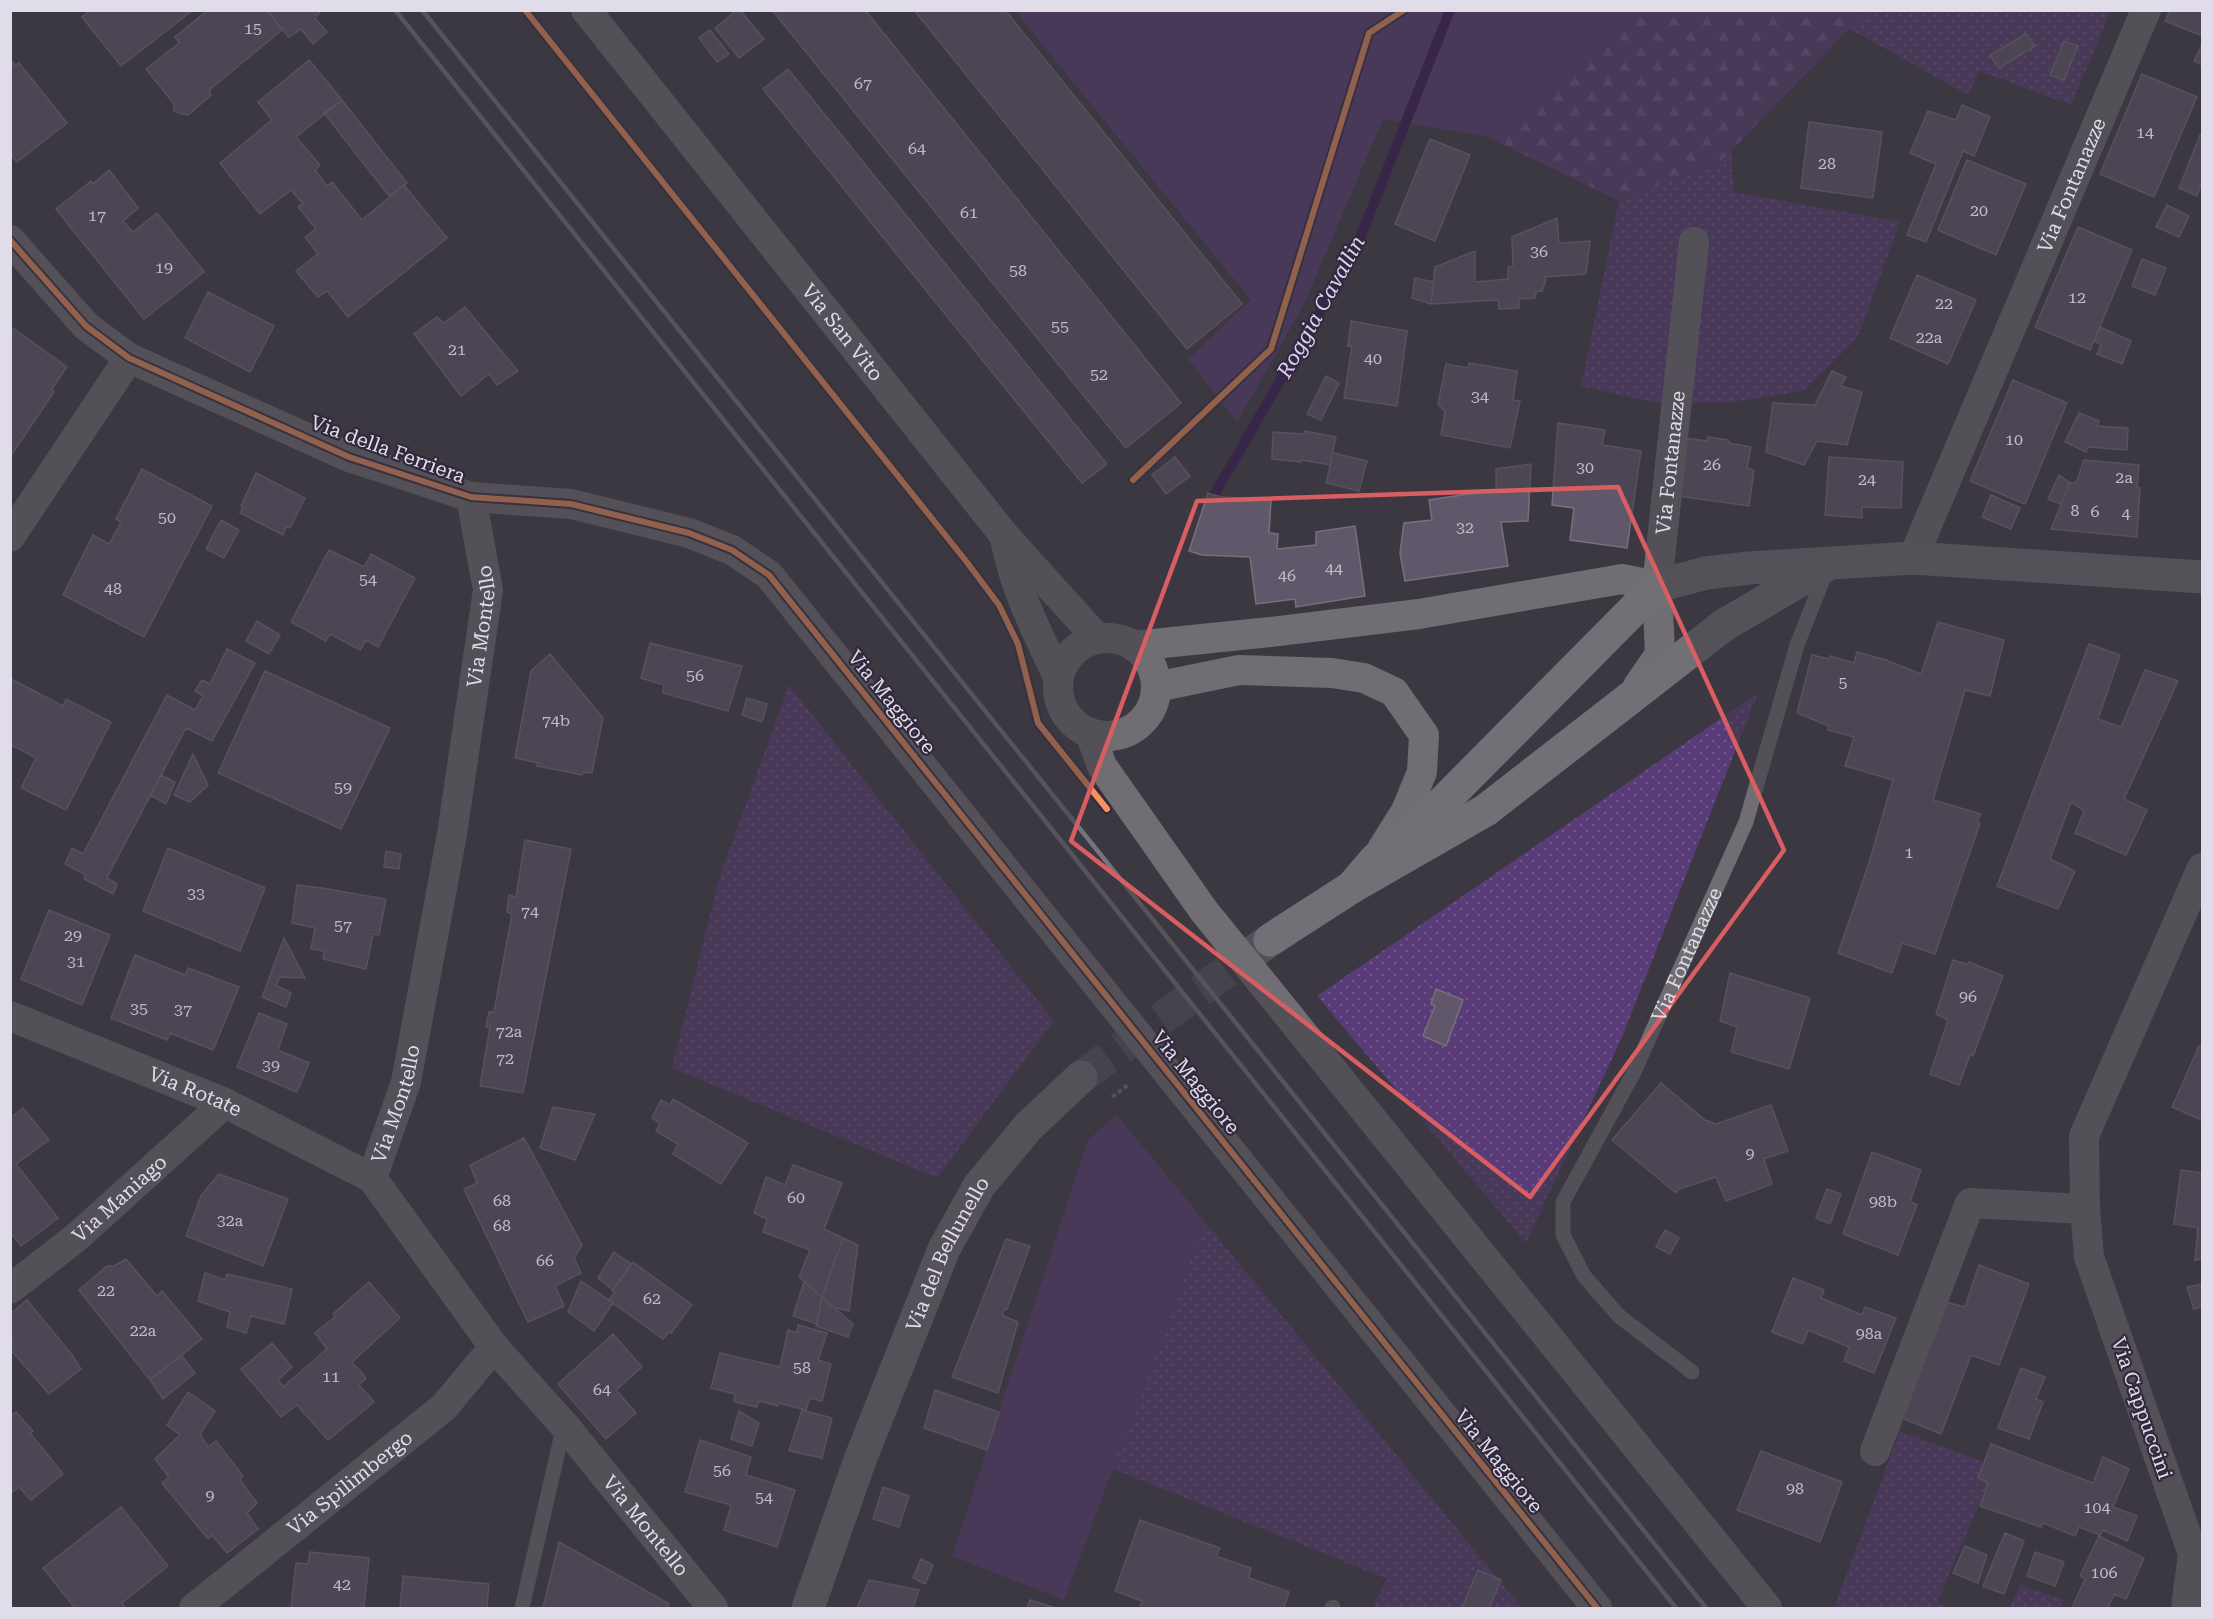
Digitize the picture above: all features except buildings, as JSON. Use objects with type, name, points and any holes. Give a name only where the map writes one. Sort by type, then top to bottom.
[{"type":"street","name":"Via San Vito","points":[[586,10],[1004,535],[1097,638]]},
{"type":"street","name":"Via Fontanazze","points":[[1913,558],[2146,10]]},
{"type":"street","name":"Via della Ferriera","points":[[10,240],[86,326],[129,358],[349,457],[471,497],[571,504],[689,533],[732,550],[769,575]]},
{"type":"street","name":"Via Fontanazze","points":[[1628,701],[1660,654],[1657,586],[1694,242]]},
{"type":"street","points":[[10,537],[129,358]]},
{"type":"street","name":"Via Montello","points":[[471,497],[488,590],[487,602],[452,834],[406,1082],[372,1178],[494,1347],[564,1425],[715,1605]]},
{"type":"street","name":"Via San Vito","points":[[1004,535],[1013,575],[1027,612],[1058,677]]},
{"type":"street","points":[[1134,646],[1419,614],[1622,579],[1657,586],[1706,573],[1830,563],[1913,558],[2202,577]]},
{"type":"street","points":[[1270,940],[1352,887],[1486,810],[1724,625],[1830,563]]},
{"type":"street","name":"Via Maggiore","points":[[769,575],[1596,1608]]},
{"type":"street","points":[[1375,860],[1437,808],[1657,586]]},
{"type":"street","points":[[1097,638],[1117,639],[1134,646],[1146,657],[1154,671],[1156,687],[1154,702],[1147,716],[1135,727],[1121,734],[1106,736],[1090,733],[1077,727],[1061,705],[1058,677],[1063,664],[1072,652],[1084,643],[1097,638]]},
{"type":"street","points":[[1156,687],[1239,670],[1332,673],[1364,678],[1394,692],[1424,735],[1422,772],[1406,811],[1375,860],[1352,887]]},
{"type":"street","points":[[1090,733],[1102,766],[1204,911],[1767,1608]]},
{"type":"street","name":"Via Cappuccini","points":[[2186,1608],[2198,1554],[2090,1257],[2085,1209],[2084,1136],[2202,868]]},
{"type":"street","name":"Via Rotate","points":[[10,1016],[225,1103],[372,1178]]},
{"type":"street","name":"Via del Bellunello","points":[[808,1608],[860,1460],[944,1249],[980,1186],[1028,1127],[1081,1077]]},
{"type":"street","name":"Via Maniago","points":[[10,1289],[78,1236],[225,1103]]},
{"type":"street","points":[[1875,1451],[1970,1203],[2085,1209]]},
{"type":"street","name":"Via Spilimbergo","points":[[194,1608],[444,1407],[494,1347]]},
{"type":"lane","name":"Via Fontanazze","points":[[1692,1372],[1619,1317],[1584,1276],[1563,1234],[1563,1202],[1634,1072],[1746,822],[1797,645],[1830,563]]},
{"type":"lane","points":[[522,1608],[564,1425]]},
{"type":"highlighted area","points":[[1618,487],[1784,850],[1530,1197],[1071,841],[1197,501]]},
{"type":"green space","points":[[1015,11],[1634,11],[1488,137],[1383,119],[1303,306],[1237,422],[1188,359],[1251,300]]},
{"type":"green space","points":[[1634,11],[1867,11],[1718,164],[1619,201],[1488,137]]},
{"type":"green space","points":[[1867,11],[2111,11],[2071,105],[1979,71],[1968,95],[1850,29]]},
{"type":"green space","points":[[1731,150],[1734,192],[1900,222],[1858,337],[1804,391],[1725,403],[1657,403],[1581,386],[1619,201],[1718,164]]},
{"type":"green space","points":[[789,685],[1054,1021],[937,1178],[672,1068],[719,878]]},
{"type":"green space","points":[[1758,693],[1622,1037],[1526,1243],[1317,996]]},
{"type":"green space","points":[[1117,1115],[1205,1222],[1064,1600],[952,1556],[1088,1140]]},
{"type":"green space","points":[[1205,1222],[1522,1608],[1372,1608],[1387,1579],[1113,1469]]},
{"type":"green space","points":[[1900,1431],[1995,1466],[1937,1603],[1951,1608],[1834,1608]]},
{"type":"green space","points":[[2021,1585],[2064,1600],[2060,1608],[2009,1608]]},
{"type":"waterway","name":"Roggia Cavallin","points":[[1214,495],[1355,251],[1450,10]]},
{"type":"tunnel","points":[[1081,1077],[1270,940]]},
{"type":"railway","points":[[395,10],[1676,1608]]},
{"type":"railway","points":[[422,10],[1706,1608]]},
{"type":"cycle path","points":[[525,10],[999,605],[1018,644],[1038,723],[1107,809]]},
{"type":"cycle path","points":[[1133,480],[1271,349],[1369,33],[1404,10]]},
{"type":"cycle path","points":[[10,240],[86,326],[129,358],[349,457],[471,497],[571,504],[689,533],[732,550],[769,575],[1597,1608]]}]
